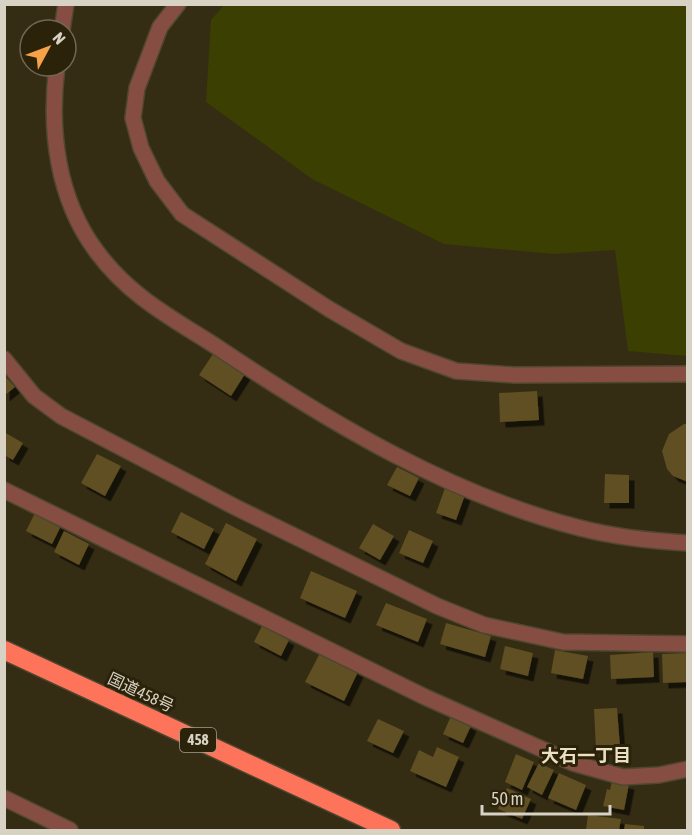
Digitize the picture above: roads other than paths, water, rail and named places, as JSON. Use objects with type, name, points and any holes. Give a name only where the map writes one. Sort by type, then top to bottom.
[{"type":"highway","name":"国道458号","points":[[4,650],[391,831]]},
{"type":"street","points":[[178,4],[160,27],[137,88],[133,118],[141,148],[157,181],[182,214],[328,309],[401,351],[456,371],[514,375],[687,374]]},
{"type":"street","points":[[56,78],[55,144],[66,188],[80,224],[96,251],[126,287],[161,313],[342,427],[457,484],[513,507],[580,529],[608,535],[687,543]]},
{"type":"street","points":[[4,359],[34,396],[61,416],[235,507],[446,610],[506,631],[563,642],[687,644]]},
{"type":"street","points":[[4,489],[425,697],[573,763],[623,777],[659,775],[687,769]]},
{"type":"street","points":[[4,798],[70,831]]},
{"type":"district","name":"大石一丁目","points":[[586,756]]}]
